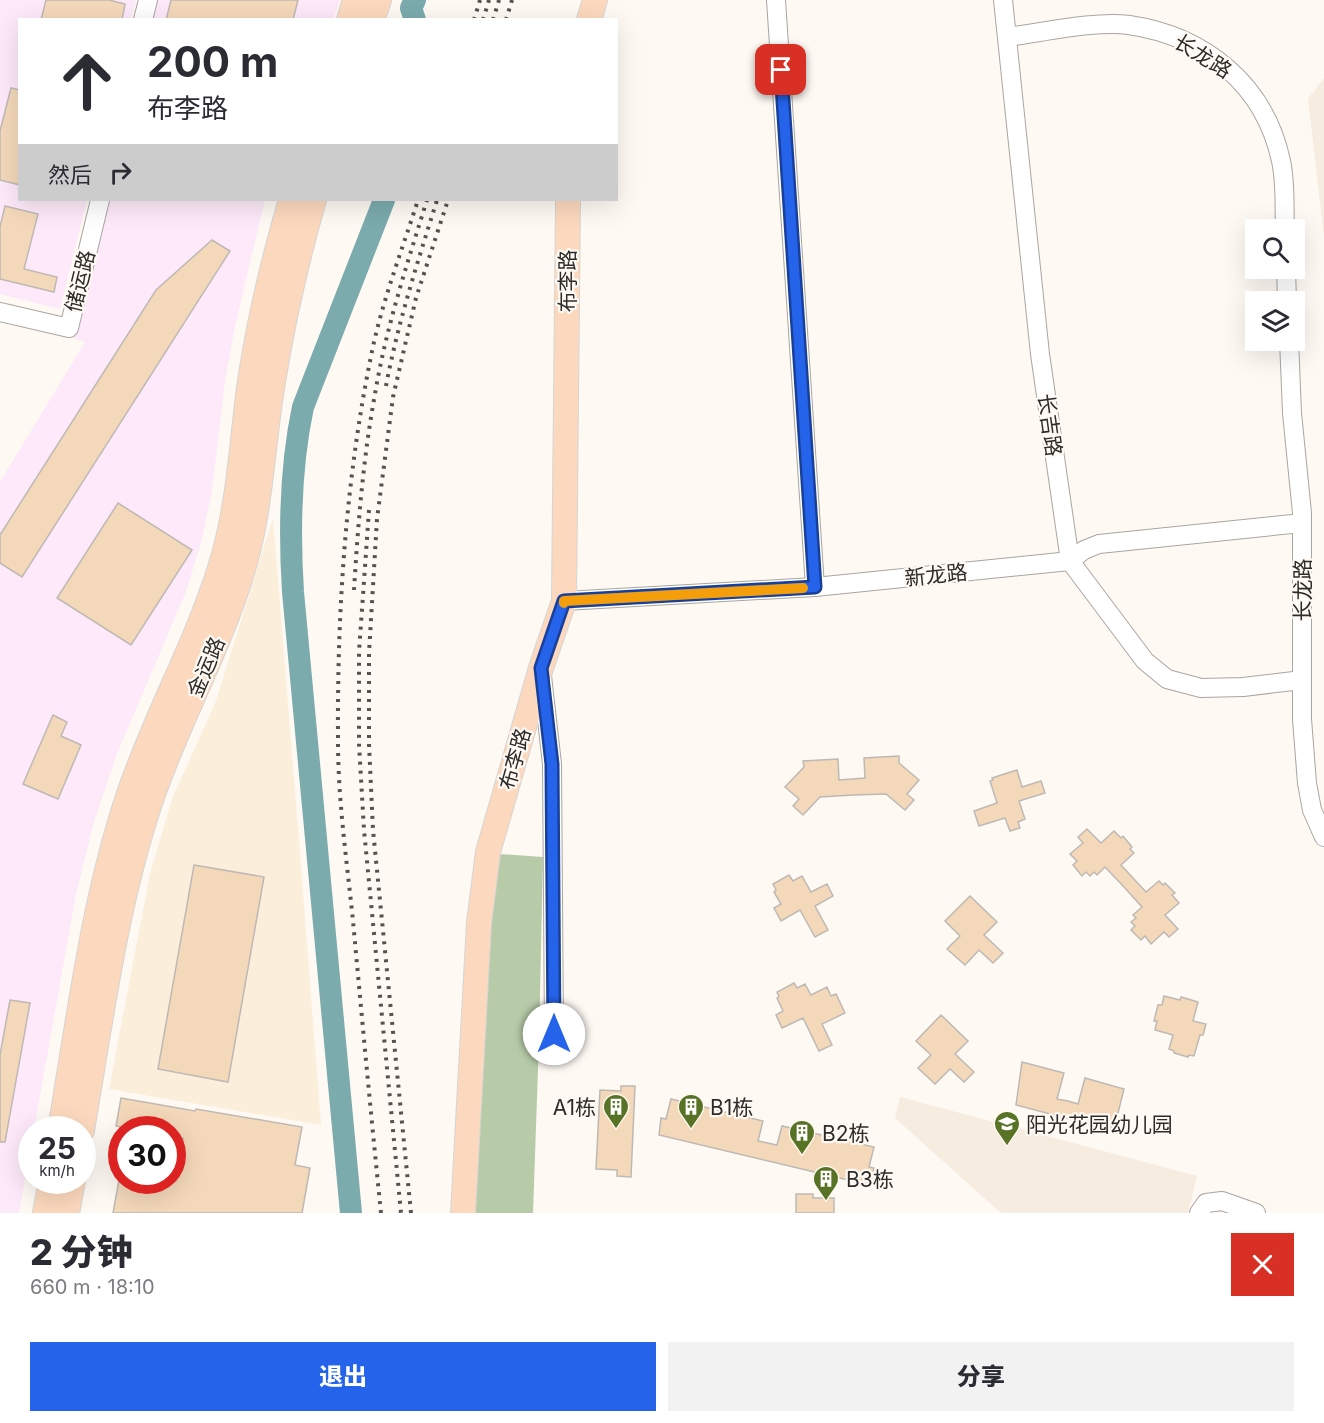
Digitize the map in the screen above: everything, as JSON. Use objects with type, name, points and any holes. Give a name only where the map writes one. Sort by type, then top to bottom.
[{"type":"main road","points":[[350,18],[355,0]]},
{"type":"main road","points":[[373,18],[379,0]]},
{"type":"main road","points":[[590,18],[594,0]]},
{"type":"main road","name":"金运路","points":[[62,1116],[100,899],[118,829],[141,760],[209,602],[225,549],[237,494],[259,331],[291,201]]},
{"type":"main road","name":"金运路","points":[[84,1116],[122,903],[140,835],[162,768],[230,610],[247,555],[259,498],[269,410],[281,335],[292,282],[314,201]]},
{"type":"main road","name":"布李路","points":[[463,1213],[479,923],[488,852],[541,668],[564,601],[568,201]]},
{"type":"main road","points":[[45,1213],[48,1194]]},
{"type":"main road","points":[[67,1213],[70,1194]]},
{"type":"street","points":[[144,18],[148,0]]},
{"type":"street","points":[[776,0],[815,587]]},
{"type":"street","name":"长吉路","points":[[1003,0],[1040,354],[1070,561],[1145,661],[1167,679],[1201,688],[1243,687],[1302,680]]},
{"type":"street","name":"长龙路","points":[[1007,37],[1094,26],[1128,25],[1179,38],[1218,61],[1245,83],[1269,120],[1282,163],[1285,219]]},
{"type":"street","name":"储运路","points":[[0,312],[69,328],[100,201]]},
{"type":"street","name":"长龙路","points":[[1289,351],[1292,413],[1302,523],[1302,719],[1307,783],[1312,810],[1324,837]]},
{"type":"street","name":"新龙路","points":[[564,601],[815,587],[1070,561],[1084,550],[1099,544],[1302,523]]},
{"type":"street","points":[[541,668],[552,764],[554,1034]]},
{"type":"street","points":[[1199,1213],[1206,1203],[1222,1201],[1256,1213]]},
{"type":"shaded area","points":[[0,0],[136,0],[131,18],[18,18],[18,201],[87,201],[60,309],[0,294]]},
{"type":"shaded area","points":[[157,0],[340,0],[333,18],[152,18]]},
{"type":"shaded area","points":[[1324,78],[1324,236],[1308,99]]},
{"type":"shaded area","points":[[107,201],[265,201],[235,326],[225,381],[212,491],[201,543],[185,594],[118,751],[94,822],[76,894],[36,1116],[18,1116],[18,1194],[22,1194],[19,1213],[0,1213],[0,482],[85,342],[73,338]]},
{"type":"shaded area","points":[[273,518],[321,1125],[109,1089],[150,874],[172,799],[216,701]]},
{"type":"shaded area","name":"阳光花园幼儿园","points":[[900,1097],[1197,1176],[1188,1213],[1001,1213],[895,1118]]},
{"type":"green space","points":[[499,854],[543,857],[533,1213],[474,1213],[490,924]]},
{"type":"building","points":[[46,0],[109,0],[125,4],[122,18],[42,18]]},
{"type":"building","points":[[171,0],[298,0],[294,18],[166,18]]},
{"type":"building","points":[[11,88],[18,90],[18,184],[0,180],[0,131]]},
{"type":"building","points":[[5,206],[38,214],[24,269],[57,277],[54,292],[0,279],[0,227]]},
{"type":"building","points":[[212,240],[230,251],[22,577],[0,563],[0,535],[156,290]]},
{"type":"building","points":[[118,503],[192,550],[131,645],[57,598]]},
{"type":"building","points":[[53,715],[67,722],[61,736],[81,745],[58,799],[23,784]]},
{"type":"building","points":[[899,756],[899,763],[919,780],[907,794],[914,800],[905,810],[886,794],[853,795],[820,797],[803,815],[793,806],[799,799],[785,787],[804,767],[803,761],[838,759],[839,780],[865,778],[864,758]]},
{"type":"building","points":[[1017,770],[1022,787],[1041,781],[1045,793],[1019,801],[1025,819],[1018,822],[1020,828],[1010,831],[1005,818],[979,826],[974,811],[997,803],[990,781],[993,780],[992,778]]},
{"type":"building","points":[[1087,829],[1101,843],[1114,831],[1121,838],[1123,836],[1134,853],[1121,865],[1146,892],[1159,881],[1163,885],[1165,883],[1175,893],[1172,895],[1179,903],[1165,915],[1178,929],[1169,937],[1164,932],[1151,944],[1145,936],[1141,940],[1131,930],[1135,926],[1131,922],[1136,918],[1133,915],[1142,907],[1124,887],[1105,867],[1097,875],[1094,872],[1090,876],[1086,872],[1082,876],[1073,865],[1077,861],[1070,854],[1083,843],[1078,837]]},
{"type":"building","points":[[194,865],[264,877],[228,1082],[158,1069]]},
{"type":"building","points":[[789,875],[793,881],[802,876],[811,892],[827,884],[833,896],[815,906],[828,930],[815,937],[800,910],[781,921],[774,908],[781,904],[774,892],[776,890],[773,884]]},
{"type":"building","points":[[970,896],[997,922],[984,935],[1003,953],[993,963],[979,950],[965,965],[947,949],[960,936],[945,921]]},
{"type":"building","points":[[794,983],[797,988],[805,984],[811,995],[827,987],[831,996],[836,994],[845,1013],[822,1024],[832,1045],[819,1051],[803,1018],[782,1028],[776,1015],[783,1011],[777,998],[779,997],[777,992]]},
{"type":"building","points":[[1164,996],[1180,1000],[1181,997],[1198,1002],[1193,1021],[1206,1024],[1194,1056],[1189,1055],[1188,1057],[1174,1053],[1169,1049],[1173,1035],[1155,1030],[1157,1021],[1154,1021],[1158,1005],[1162,1005]]},
{"type":"building","points":[[10,1000],[30,1003],[5,1142],[0,1142],[0,1055]]},
{"type":"building","points":[[941,1015],[968,1041],[955,1054],[974,1072],[964,1082],[950,1069],[935,1084],[918,1068],[931,1055],[916,1041]]},
{"type":"building","points":[[1022,1062],[1064,1073],[1057,1099],[1078,1104],[1085,1078],[1124,1089],[1116,1121],[1113,1120],[1111,1130],[1016,1105]]},
{"type":"building","name":"A1栋","points":[[621,1086],[635,1086],[631,1177],[617,1176],[617,1170],[596,1169],[600,1090],[621,1091]]},
{"type":"building","points":[[121,1098],[302,1127],[295,1165],[310,1168],[302,1213],[113,1213],[116,1194],[186,1194],[186,1116],[118,1116]]},
{"type":"building","points":[[671,1099],[763,1121],[758,1141],[777,1145],[782,1126],[874,1147],[869,1167],[874,1168],[872,1178],[870,1178],[869,1185],[659,1135],[661,1118],[666,1119]]},
{"type":"building","name":"B3栋","points":[[796,1194],[813,1194],[813,1198],[834,1198],[834,1213],[796,1213]]},
{"type":"waterway","points":[[414,18],[411,8],[415,0]]},
{"type":"waterway","points":[[351,1213],[293,592],[292,499],[295,453],[303,407],[384,201]]},
{"type":"railway","points":[[475,18],[480,0]]},
{"type":"railway","points":[[484,18],[489,0]]},
{"type":"railway","points":[[494,18],[499,0]]},
{"type":"railway","points":[[507,18],[512,0]]},
{"type":"railway","points":[[381,1213],[343,831],[338,741],[339,641],[345,541],[364,391],[383,306],[418,201]]},
{"type":"railway","points":[[354,590],[364,467],[380,369],[398,296],[427,201]]},
{"type":"railway","points":[[386,386],[402,315],[437,201]]},
{"type":"railway","points":[[411,1213],[373,830],[369,744],[369,653],[377,519],[393,397],[416,298],[448,201]]},
{"type":"railway","points":[[369,510],[359,652],[359,744],[364,830],[401,1213]]},
{"type":"slow traffic","points":[[564,603],[564,601],[803,588]]},
{"type":"place","name":"A1栋","points":[[616,1130]]},
{"type":"place","name":"B1栋","points":[[691,1130]]},
{"type":"place","name":"阳光花园幼儿园","points":[[1007,1147]]},
{"type":"place","name":"B2栋","points":[[802,1156]]},
{"type":"place","name":"B3栋","points":[[826,1202]]},
{"type":"route","points":[[554,1034],[552,764],[541,668],[564,601],[815,587],[781,70]]}]
